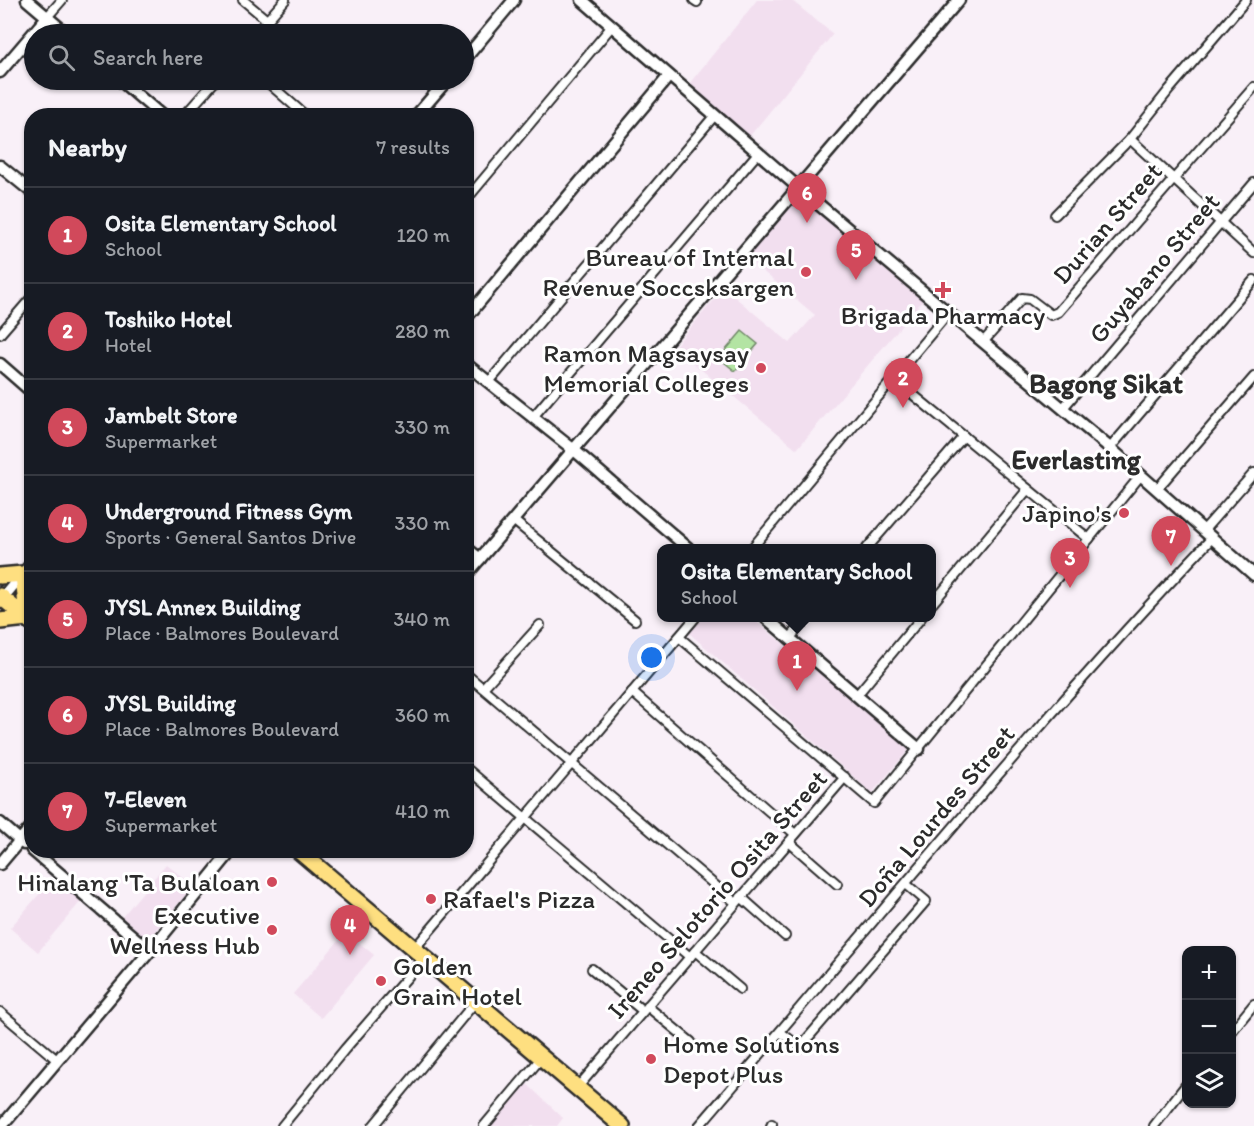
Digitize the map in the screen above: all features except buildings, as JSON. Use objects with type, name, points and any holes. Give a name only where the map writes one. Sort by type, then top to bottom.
[{"type":"highway","points":[[0,576],[24,570]]},
{"type":"highway","points":[[1,598],[24,616]]},
{"type":"highway","points":[[0,621],[24,620]]},
{"type":"highway","points":[[307,858],[622,1126]]},
{"type":"street","points":[[27,0],[55,24]]},
{"type":"street","points":[[41,24],[62,0]]},
{"type":"street","points":[[243,0],[267,20]]},
{"type":"street","points":[[264,24],[285,0]]},
{"type":"street","points":[[474,48],[514,0]]},
{"type":"street","points":[[582,0],[798,188],[1063,408],[1207,535],[1252,569]]},
{"type":"street","points":[[474,566],[959,0]]},
{"type":"street","points":[[1055,215],[1130,140],[1169,90],[1246,0]]},
{"type":"street","points":[[474,190],[612,26]]},
{"type":"street","points":[[0,72],[24,44]]},
{"type":"street","points":[[474,308],[669,76]]},
{"type":"street","name":"Durian Street","points":[[984,341],[1022,298],[1030,299],[1051,315],[1058,312],[1254,87]]},
{"type":"street","points":[[132,90],[153,108]]},
{"type":"street","points":[[191,108],[207,90]]},
{"type":"street","points":[[276,90],[297,108]]},
{"type":"street","points":[[423,108],[438,90]]},
{"type":"street","points":[[489,382],[715,116]]},
{"type":"street","points":[[1130,140],[1254,253]]},
{"type":"street","points":[[533,417],[758,153]]},
{"type":"street","points":[[0,166],[24,186]]},
{"type":"street","name":"Guyabano Street","points":[[1063,408],[1254,183]]},
{"type":"street","points":[[1110,448],[1254,280]]},
{"type":"street","points":[[0,334],[24,306]]},
{"type":"street","points":[[756,544],[949,312]]},
{"type":"street","points":[[0,364],[24,385]]},
{"type":"street","points":[[474,370],[574,450],[682,544]]},
{"type":"street","points":[[1157,489],[1254,377]]},
{"type":"street","points":[[894,379],[1089,539]]},
{"type":"street","points":[[871,544],[964,436]]},
{"type":"street","name":"Doña Lourdes Street","points":[[699,1126],[1062,700],[1142,612],[1207,535],[1254,473]]},
{"type":"street","name":"Ireneo Selotorio Osita Street","points":[[577,1088],[844,777],[874,803],[1141,475]]},
{"type":"street","points":[[936,599],[1028,489]]},
{"type":"street","points":[[513,520],[635,621]]},
{"type":"street","points":[[474,554],[480,559]]},
{"type":"street","points":[[1,598],[24,572]]},
{"type":"street","points":[[282,1126],[345,1048],[407,978],[419,953],[525,818],[692,622]]},
{"type":"street","points":[[771,622],[919,749]]},
{"type":"street","points":[[790,638],[804,622]]},
{"type":"street","points":[[856,695],[918,622]]},
{"type":"street","points":[[483,688],[540,625]]},
{"type":"street","points":[[679,637],[844,777]]},
{"type":"street","points":[[474,681],[785,936]]},
{"type":"street","points":[[632,692],[795,834]]},
{"type":"street","points":[[474,775],[692,954],[740,989]]},
{"type":"street","points":[[0,823],[24,843]]},
{"type":"street","points":[[0,864],[24,835]]},
{"type":"street","points":[[789,842],[837,884]]},
{"type":"street","points":[[41,858],[150,951]]},
{"type":"street","points":[[2,1126],[226,858]]},
{"type":"street","points":[[780,1032],[800,1047],[926,901],[906,884]]},
{"type":"street","points":[[592,969],[691,1042]]},
{"type":"street","points":[[373,1126],[476,1001]]},
{"type":"street","points":[[1236,1026],[1253,1006]]},
{"type":"street","points":[[0,1012],[57,1059]]},
{"type":"street","points":[[484,1126],[542,1057]]},
{"type":"street","points":[[1154,1126],[1182,1090]]},
{"type":"shaded area","points":[[757,0],[791,0],[833,34],[749,137],[689,84]]},
{"type":"shaded area","points":[[800,195],[924,299],[797,449],[674,347],[724,288],[790,343],[815,315],[747,258]]},
{"type":"shaded area","points":[[699,622],[757,622],[910,748],[872,793],[689,633]]},
{"type":"shaded area","points":[[166,864],[193,886],[148,939],[122,917]]},
{"type":"shaded area","points":[[54,877],[82,900],[38,952],[10,928]]},
{"type":"shaded area","points":[[346,932],[374,955],[321,1018],[293,994]]},
{"type":"shaded area","points":[[525,1082],[563,1118],[557,1126],[488,1126]]},
{"type":"green space","points":[[742,331],[758,344],[735,371],[719,358]]},
{"type":"place","name":"JYSL Building","points":[[807,223]]},
{"type":"place","name":"Bureau of Internal Revenue Soccsksargen","points":[[806,272]]},
{"type":"place","name":"JYSL Annex Building","points":[[856,280]]},
{"type":"place","name":"Brigada Pharmacy","points":[[943,290]]},
{"type":"place","name":"Ramon Magsaysay Memorial Colleges","points":[[761,368]]},
{"type":"place","name":"Toshiko Hotel","points":[[903,408]]},
{"type":"place","name":"Japino's","points":[[1124,513]]},
{"type":"place","name":"7-Eleven","points":[[1171,566]]},
{"type":"place","name":"Jambelt Store","points":[[1070,588]]},
{"type":"place","name":"Osita Elementary School","points":[[797,691]]},
{"type":"place","name":"Hinalang 'Ta Bulaloan","points":[[272,882]]},
{"type":"place","name":"Rafael's Pizza","points":[[431,899]]},
{"type":"place","name":"Executive Wellness Hub","points":[[272,930]]},
{"type":"place","name":"Underground Fitness Gym","points":[[350,955]]},
{"type":"place","name":"Golden Grain Hotel","points":[[381,981]]},
{"type":"place","name":"Home Solutions Depot Plus","points":[[651,1059]]},
{"type":"district","name":"Bagong Sikat","points":[[1106,384]]},
{"type":"district","name":"Everlasting","points":[[1076,460]]}]
